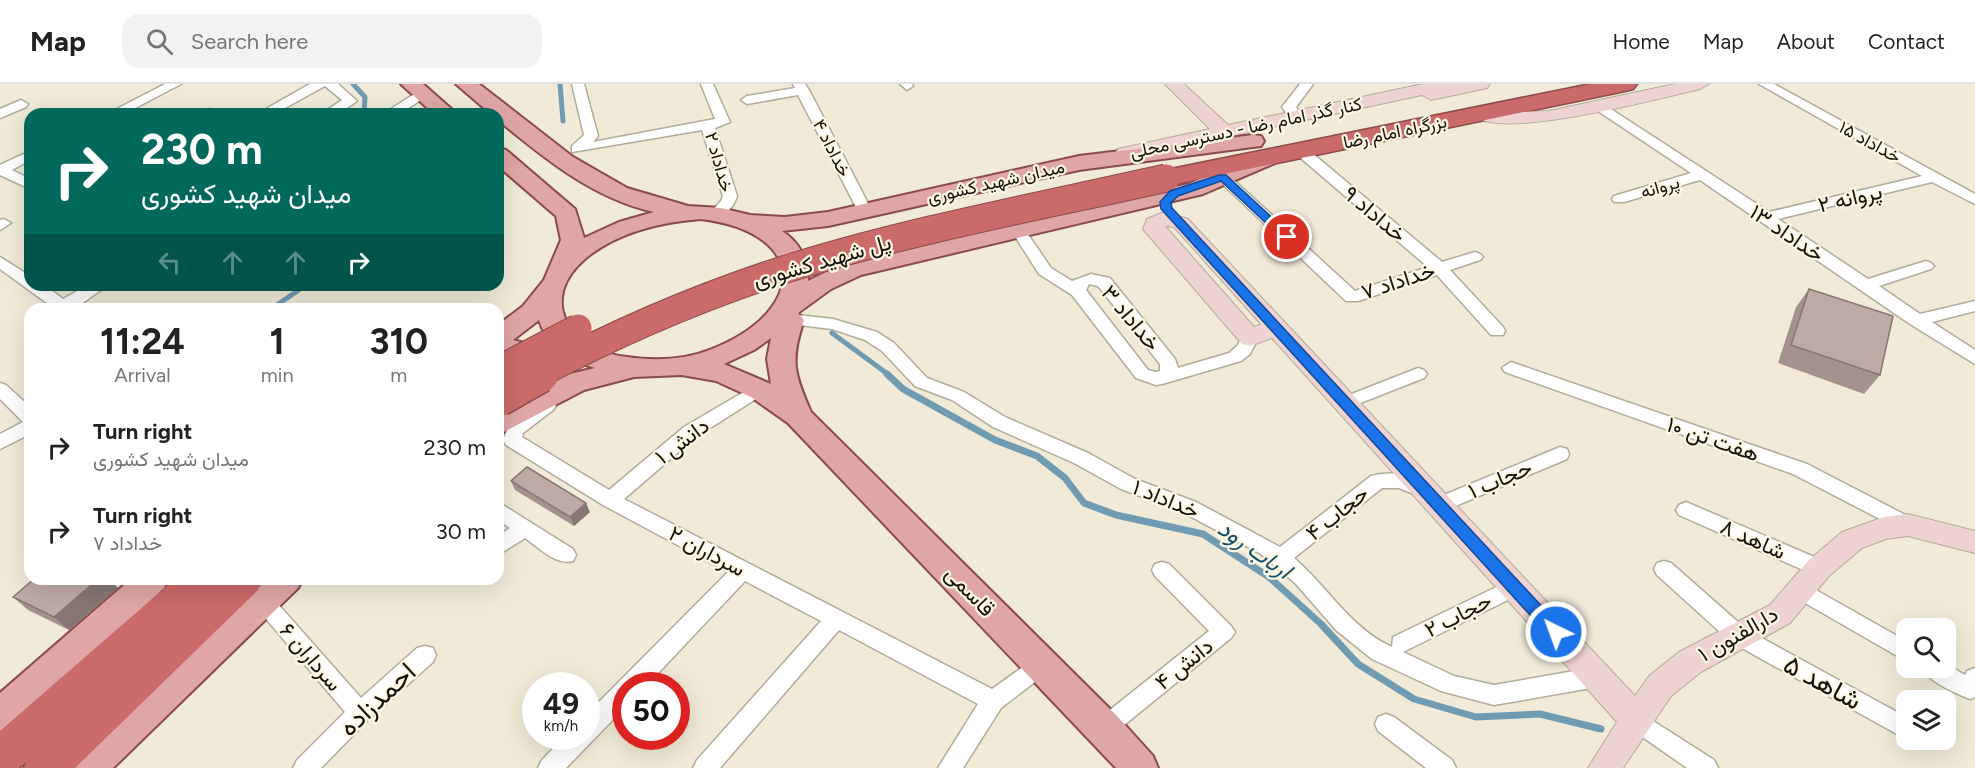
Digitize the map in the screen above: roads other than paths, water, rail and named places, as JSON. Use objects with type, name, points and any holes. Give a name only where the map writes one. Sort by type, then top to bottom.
[{"type":"highway","name":"بزرگراه امام رضا","points":[[1164,178],[1353,119],[1515,84]]},
{"type":"highway","name":"بزرگراه امام رضا","points":[[1260,149],[1301,151],[1625,84]]},
{"type":"highway","name":"پل شهید کشوری","points":[[504,367],[604,315],[699,276],[844,231],[1164,178]]},
{"type":"highway","name":"پل شهید کشوری","points":[[504,395],[623,331],[749,282],[843,252],[1164,178]]},
{"type":"highway","points":[[45,768],[122,671],[196,585]]},
{"type":"highway","points":[[0,758],[122,671],[265,586]]},
{"type":"main road","points":[[466,84],[503,108]]},
{"type":"main road","points":[[1174,84],[1224,132]]},
{"type":"main road","name":"کنار گذر امام رضا - دسترسی محلی","points":[[1079,164],[1296,117],[1412,88],[1446,84]]},
{"type":"main road","points":[[1353,119],[1412,99],[1481,84]]},
{"type":"main road","points":[[1482,114],[1542,118],[1700,84]]},
{"type":"main road","points":[[416,89],[440,108]]},
{"type":"main road","points":[[504,109],[571,153],[584,175],[616,202],[617,210],[606,221],[593,225],[580,225],[570,220]]},
{"type":"main road","name":"میدان شهید کشوری","points":[[504,333],[532,312],[582,250],[616,229],[658,216],[709,213],[774,225],[828,219],[1079,164],[1260,149]]},
{"type":"main road","name":"میدان شهید کشوری","points":[[504,421],[555,392],[587,378],[705,360],[730,351],[783,317],[830,278],[866,266],[1017,230],[1164,178],[1222,177],[1260,149]]},
{"type":"main road","points":[[504,160],[560,205],[570,220],[572,246],[556,281]]},
{"type":"main road","points":[[584,175],[653,204],[709,213]]},
{"type":"main road","points":[[1164,178],[1165,206],[1636,720]]},
{"type":"main road","name":"میدان شهید کشوری","points":[[741,218],[772,233],[792,256],[796,271],[795,286],[783,317]]},
{"type":"main road","points":[[1180,223],[1164,218],[1156,220],[1153,226],[1250,338],[1276,327]]},
{"type":"main road","points":[[828,219],[818,224],[806,236],[804,242],[808,255],[831,267],[866,266]]},
{"type":"main road","name":"میدان شهید کشوری","points":[[556,281],[550,300],[550,314],[556,329],[566,342],[582,353],[602,362],[658,368]]},
{"type":"main road","points":[[783,317],[778,362],[798,416]]},
{"type":"main road","points":[[504,350],[531,353],[538,358],[544,371],[540,386],[533,395],[504,419]]},
{"type":"main road","points":[[658,368],[712,370],[732,376],[759,389],[798,416]]},
{"type":"main road","name":"قاسمی","points":[[798,416],[1104,728],[1140,768]]},
{"type":"main road","points":[[1908,525],[1975,543]]},
{"type":"main road","name":"دارالفنون ۱","points":[[1604,768],[1660,686],[1690,662],[1780,614],[1810,579],[1852,540],[1884,528],[1908,525]]},
{"type":"main road","points":[[0,716],[146,585]]},
{"type":"main road","points":[[96,765],[265,586]]},
{"type":"street","points":[[126,108],[175,84]]},
{"type":"street","points":[[275,108],[320,84]]},
{"type":"street","points":[[330,84],[351,101],[339,108]]},
{"type":"street","name":"خداداد ۲","points":[[708,84],[723,122],[707,125],[730,196],[728,203],[709,213]]},
{"type":"street","points":[[1296,117],[1289,107],[1307,84]]},
{"type":"street","points":[[1440,84],[1446,84]]},
{"type":"street","name":"خداداد ۱۵","points":[[1765,84],[1975,200]]},
{"type":"street","points":[[571,153],[591,136],[582,85]]},
{"type":"street","points":[[747,100],[801,87]]},
{"type":"street","name":"خداداد ۴","points":[[801,87],[866,211]]},
{"type":"street","points":[[396,108],[416,89]]},
{"type":"street","points":[[0,114],[21,104]]},
{"type":"street","name":"خداداد ۱۳","points":[[1600,106],[1975,358]]},
{"type":"street","points":[[571,153],[707,125]]},
{"type":"street","name":"خداداد ۹","points":[[1301,151],[1439,268],[1497,330]]},
{"type":"street","points":[[0,169],[24,158]]},
{"type":"street","points":[[0,169],[24,182]]},
{"type":"street","name":"پروانه","points":[[1618,199],[1701,175]]},
{"type":"street","name":"خداداد ۷","points":[[1222,177],[1352,297],[1475,258]]},
{"type":"street","name":"پروانه ۲","points":[[1764,218],[1936,177]]},
{"type":"street","name":"خداداد ۳","points":[[1017,230],[1045,271],[1078,291],[1142,374],[1151,378],[1162,378],[1235,357],[1244,350],[1250,338]]},
{"type":"street","points":[[1864,285],[1926,266]]},
{"type":"street","points":[[2,267],[24,280]]},
{"type":"street","name":"خداداد ۳","points":[[1078,291],[1078,284],[1085,280],[1095,279],[1107,285],[1169,363],[1171,370],[1162,378]]},
{"type":"street","points":[[41,291],[58,303]]},
{"type":"street","points":[[73,303],[91,291]]},
{"type":"street","points":[[1916,320],[1975,306]]},
{"type":"street","name":"خداداد ۱","points":[[783,317],[833,324],[870,336],[888,347],[921,382],[958,396],[999,422],[1081,458],[1128,484],[1199,511],[1281,557],[1343,624],[1371,645],[1460,688],[1482,694],[1503,694],[1597,677]]},
{"type":"street","name":"هفت تن ۱۰","points":[[1511,368],[1800,470],[1908,525]]},
{"type":"street","points":[[1345,403],[1418,374]]},
{"type":"street","name":"سرداران ۲","points":[[587,378],[520,425],[515,430],[512,440],[610,500],[993,701]]},
{"type":"street","points":[[0,389],[24,412]]},
{"type":"street","name":"دانش ۱","points":[[610,500],[690,432],[759,389]]},
{"type":"street","points":[[0,442],[24,429]]},
{"type":"street","name":"حجاب ۱","points":[[1434,499],[1560,454]]},
{"type":"street","name":"حجاب ۴","points":[[1281,557],[1378,481],[1401,481],[1434,499]]},
{"type":"street","name":"شاهد ۸","points":[[1686,510],[1810,579],[1896,644]]},
{"type":"street","points":[[504,514],[566,555]]},
{"type":"street","points":[[504,543],[524,528]]},
{"type":"street","name":"شاهد ۵","points":[[1664,569],[1739,636],[1896,723]]},
{"type":"street","points":[[645,672],[744,570]]},
{"type":"street","name":"دانش ۴","points":[[1104,728],[1224,632],[1162,570]]},
{"type":"street","name":"سرداران ۶","points":[[265,586],[360,713]]},
{"type":"street","name":"حجاب ۲","points":[[1401,644],[1515,587]]},
{"type":"street","points":[[705,768],[836,619]]},
{"type":"street","name":"احمدزاده","points":[[305,768],[360,713],[425,655]]},
{"type":"street","points":[[950,768],[993,701],[1041,664]]},
{"type":"street","points":[[1951,678],[1970,689],[1975,678]]},
{"type":"street","points":[[600,717],[612,705]]},
{"type":"street","points":[[1636,720],[1706,768]]},
{"type":"street","points":[[1386,724],[1444,768]]},
{"type":"street","points":[[550,768],[567,750]]},
{"type":"waterway","points":[[353,84],[365,97],[364,108]]},
{"type":"waterway","name":"ارباب رود","points":[[560,84],[563,121]]},
{"type":"waterway","points":[[280,303],[297,291]]},
{"type":"waterway","name":"ارباب رود","points":[[832,333],[889,375]]},
{"type":"waterway","name":"ارباب رود","points":[[887,374],[903,389],[995,440],[1037,456],[1065,478],[1084,503],[1116,515],[1203,534],[1269,577],[1320,623],[1358,664],[1414,699],[1476,717],[1540,714],[1601,729]]}]
